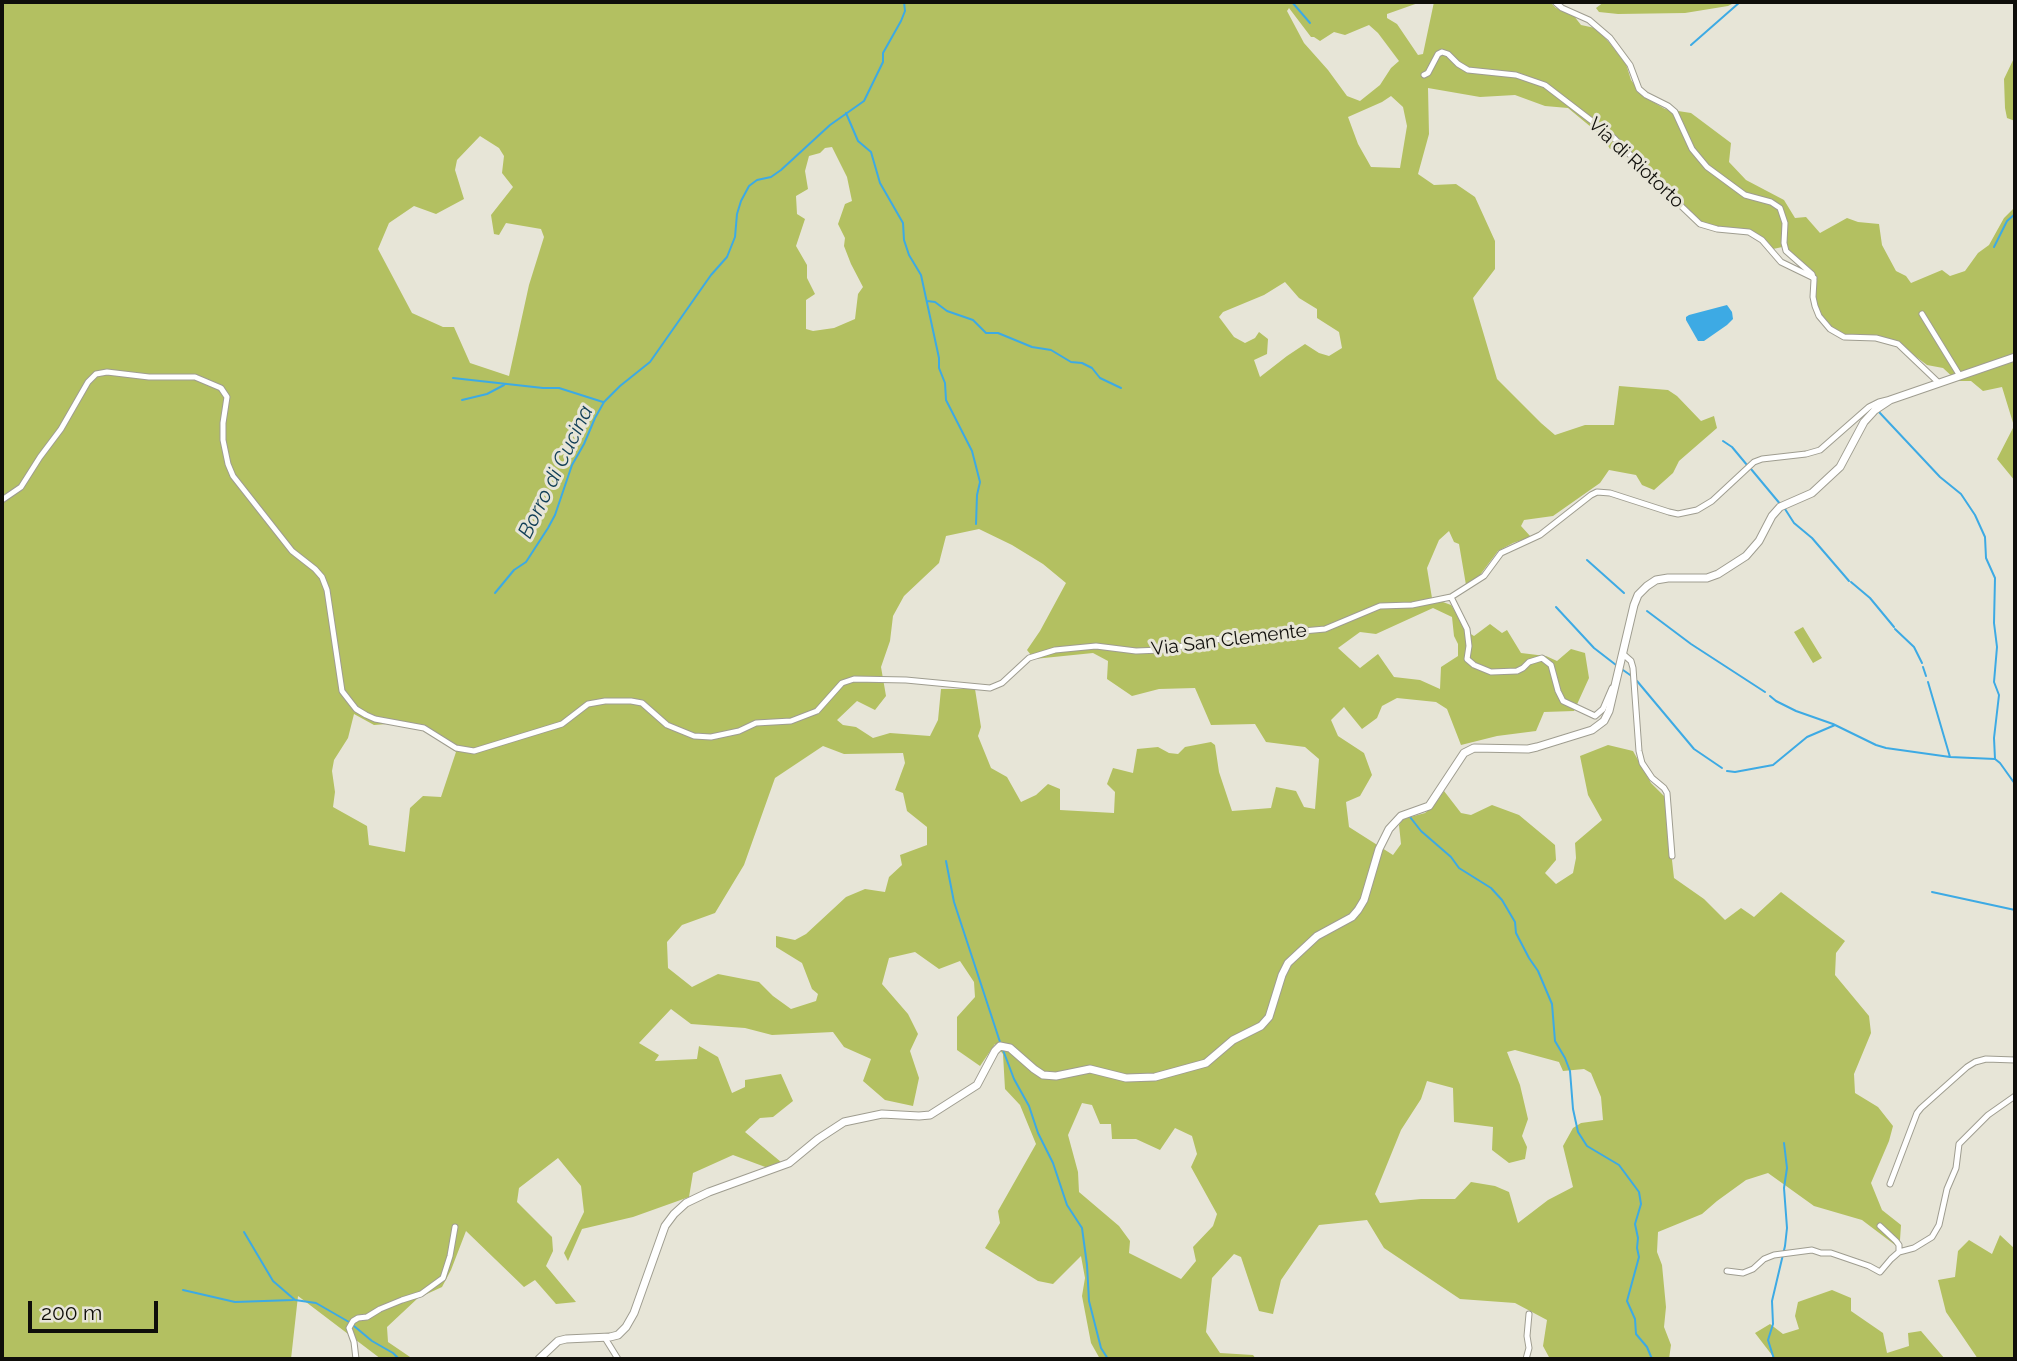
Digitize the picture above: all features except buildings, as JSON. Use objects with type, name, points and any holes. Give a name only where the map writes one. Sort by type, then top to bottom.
[{"type":"main road","points":[[539,1359],[558,1341],[618,1335],[629,1324],[665,1226],[686,1203],[789,1163],[844,1122],[881,1114],[930,1115],[977,1085],[1000,1046],[1010,1048],[1038,1073],[1050,1076],[1090,1069],[1126,1078],[1155,1077],[1206,1063],[1233,1040],[1257,1029],[1265,1023],[1272,1010],[1288,964],[1317,936],[1352,917],[1359,910],[1385,835],[1401,816],[1429,806],[1464,753],[1474,748],[1528,749],[1598,727],[1608,714],[1636,599],[1647,586],[1661,579],[1703,579],[1718,574],[1750,552],[1772,516],[1782,506],[1807,496],[1825,483],[1844,462],[1864,422],[1890,400],[2015,358]]},
{"type":"street","points":[[1555,2],[1592,22],[1610,38],[1630,65],[1639,89],[1668,106],[1678,116],[1692,149],[1707,167],[1745,195],[1771,202],[1780,208],[1785,223],[1786,251],[1814,278],[1815,306],[1819,316],[1830,329],[1844,337],[1876,338],[1898,344],[1939,383]]},
{"type":"street","name":"Via di Riotorto","points":[[1424,75],[1442,52],[1468,70],[1516,75],[1545,85],[1614,138],[1656,183],[1700,224],[1717,229],[1749,232],[1762,240],[1781,262],[1814,278]]},
{"type":"street","points":[[1922,314],[1960,376]]},
{"type":"street","name":"Via San Clemente","points":[[2,500],[21,487],[88,382],[96,374],[107,372],[149,377],[195,377],[221,388],[228,397],[223,440],[228,464],[237,483],[292,551],[322,577],[327,590],[342,691],[356,709],[375,719],[424,728],[456,748],[474,751],[562,724],[588,704],[605,701],[631,701],[642,704],[667,725],[694,736],[711,737],[738,731],[756,723],[791,721],[817,711],[842,684],[853,679],[906,680],[990,688],[1002,683],[1029,657],[1047,652],[1096,646],[1136,651],[1162,650],[1226,638],[1325,629],[1380,606],[1412,605],[1451,597],[1484,576],[1502,553],[1540,535],[1591,495],[1603,492],[1669,512],[1691,512],[1712,502],[1748,467],[1762,459],[1820,450],[1870,407],[1890,400]]},
{"type":"street","points":[[1451,597],[1467,629],[1467,659],[1483,670],[1517,671],[1529,662],[1542,658],[1551,665],[1563,701],[1595,716],[1603,709],[1619,671]]},
{"type":"street","points":[[1623,654],[1631,661],[1634,679],[1639,755],[1648,773],[1666,790],[1672,856]]},
{"type":"street","points":[[1890,1184],[1921,1108],[1975,1062],[1986,1059],[2015,1060]]},
{"type":"street","points":[[1727,1271],[1743,1273],[1753,1269],[1764,1259],[1783,1253],[1812,1250],[1831,1253],[1880,1272],[1899,1252],[1914,1248],[1932,1237],[1939,1225],[1947,1189],[1956,1168],[1959,1144],[1988,1115],[2015,1096]]},
{"type":"street","points":[[1880,1226],[1896,1241],[1899,1252]]},
{"type":"street","points":[[356,1359],[349,1328],[353,1321],[421,1294],[443,1278],[455,1227]]},
{"type":"street","points":[[1526,1359],[1529,1348],[1529,1314]]},
{"type":"street","points":[[605,1338],[618,1359]]},
{"type":"green space","points":[[1421,2],[1387,14],[1387,18],[1397,24],[1418,55],[1423,54],[1434,2],[1550,2],[1556,8],[1574,16],[1581,25],[1595,28],[1608,41],[1626,64],[1631,80],[1643,96],[1665,109],[1691,113],[1731,143],[1729,162],[1746,180],[1784,200],[1795,218],[1806,217],[1820,233],[1847,218],[1879,224],[1882,245],[1896,271],[1906,276],[1911,283],[1942,270],[1950,276],[1965,271],[1978,253],[1989,245],[2004,218],[2015,207],[2015,481],[1997,459],[2014,426],[2002,387],[1983,391],[1971,381],[1957,381],[1943,368],[1927,365],[1899,344],[1844,335],[1835,331],[1822,317],[1816,303],[1814,273],[1790,253],[1787,246],[1773,249],[1750,230],[1715,227],[1699,221],[1629,151],[1610,149],[1603,137],[1568,108],[1545,106],[1515,95],[1480,97],[1428,88],[1429,134],[1418,174],[1434,185],[1456,184],[1475,197],[1495,241],[1495,269],[1473,298],[1497,379],[1555,435],[1585,425],[1614,425],[1619,386],[1668,390],[1701,421],[1714,416],[1717,428],[1679,461],[1673,473],[1654,490],[1642,485],[1636,475],[1609,470],[1600,483],[1553,516],[1524,520],[1521,526],[1531,537],[1498,551],[1480,575],[1466,585],[1459,544],[1454,542],[1449,531],[1439,540],[1427,568],[1432,598],[1451,605],[1466,631],[1474,636],[1490,624],[1502,633],[1507,630],[1521,653],[1546,656],[1557,661],[1571,649],[1585,653],[1589,678],[1574,711],[1544,712],[1536,731],[1497,736],[1461,745],[1447,709],[1436,702],[1397,698],[1382,706],[1377,718],[1362,729],[1344,707],[1331,720],[1338,736],[1364,753],[1372,775],[1360,796],[1346,802],[1349,827],[1393,855],[1401,844],[1399,825],[1403,819],[1425,813],[1444,791],[1461,813],[1471,815],[1492,805],[1519,815],[1555,845],[1556,860],[1545,873],[1556,884],[1573,873],[1575,843],[1602,820],[1588,795],[1580,756],[1608,745],[1633,751],[1651,783],[1665,797],[1674,878],[1704,899],[1725,920],[1741,908],[1754,917],[1781,892],[1845,941],[1836,953],[1835,975],[1869,1016],[1871,1033],[1854,1074],[1855,1093],[1878,1107],[1893,1126],[1871,1183],[1882,1210],[1901,1225],[1900,1240],[1895,1245],[1862,1220],[1814,1206],[1768,1173],[1746,1180],[1702,1214],[1658,1232],[1657,1252],[1662,1265],[1666,1307],[1664,1327],[1671,1345],[1669,1359],[1550,1359],[1543,1346],[1547,1320],[1515,1303],[1460,1299],[1384,1248],[1367,1220],[1319,1225],[1281,1280],[1273,1314],[1259,1311],[1241,1257],[1234,1254],[1212,1278],[1206,1332],[1220,1353],[1253,1355],[1256,1359],[1100,1359],[1091,1343],[1082,1296],[1085,1278],[1081,1256],[1053,1284],[1038,1281],[985,1248],[1000,1223],[998,1211],[1036,1144],[1020,1105],[1005,1089],[1003,1054],[995,1044],[980,1066],[957,1050],[957,1017],[975,997],[974,982],[960,961],[939,969],[915,952],[889,958],[882,984],[908,1014],[918,1034],[910,1051],[919,1078],[913,1106],[885,1100],[863,1081],[871,1059],[844,1047],[833,1032],[772,1035],[745,1028],[691,1024],[671,1009],[639,1043],[659,1055],[655,1061],[697,1059],[699,1046],[718,1057],[732,1093],[745,1087],[745,1080],[781,1074],[793,1101],[773,1117],[760,1118],[745,1132],[781,1162],[768,1168],[733,1155],[693,1173],[689,1197],[633,1217],[582,1229],[568,1261],[564,1253],[584,1212],[581,1186],[558,1158],[519,1188],[517,1202],[552,1237],[553,1251],[546,1266],[576,1302],[556,1304],[535,1280],[524,1287],[466,1231],[442,1287],[418,1298],[387,1327],[388,1342],[413,1359],[381,1359],[298,1296],[291,1359],[2,1359],[2,3]],"holes":[[[1289,8],[1311,37],[1320,41],[1334,32],[1345,35],[1369,25],[1399,61],[1380,85],[1360,101],[1347,96],[1304,43],[1287,11]],[[1391,96],[1403,107],[1407,126],[1400,168],[1371,167],[1358,144],[1348,117]],[[480,136],[499,148],[504,156],[502,173],[513,187],[491,215],[494,234],[499,235],[506,223],[541,229],[544,237],[529,285],[509,376],[470,363],[454,327],[443,327],[412,313],[378,249],[389,223],[414,206],[436,214],[464,199],[455,170],[457,160]],[[832,147],[847,177],[852,201],[845,204],[838,224],[845,238],[844,246],[851,264],[863,287],[858,294],[855,319],[834,328],[813,331],[806,329],[806,300],[815,294],[807,278],[807,265],[796,246],[805,219],[797,214],[796,196],[808,189],[805,171],[809,156],[820,153],[825,148]],[[1285,282],[1299,298],[1317,309],[1317,318],[1339,332],[1342,348],[1329,356],[1305,344],[1260,377],[1254,360],[1267,354],[1268,339],[1259,332],[1255,338],[1245,343],[1234,337],[1219,317],[1223,312],[1264,295]],[[979,529],[1043,564],[1066,583],[1027,650],[1034,659],[1093,653],[1108,661],[1107,679],[1132,696],[1159,689],[1195,688],[1211,725],[1255,724],[1266,742],[1305,747],[1319,759],[1315,809],[1304,807],[1296,791],[1276,787],[1271,808],[1232,811],[1219,772],[1215,745],[1211,742],[1185,747],[1178,754],[1158,747],[1137,749],[1133,773],[1113,768],[1107,784],[1115,792],[1114,813],[1060,810],[1060,789],[1048,784],[1036,795],[1021,802],[1007,777],[991,768],[978,736],[981,727],[975,689],[941,689],[938,720],[930,736],[890,733],[873,738],[856,727],[843,725],[837,720],[857,701],[875,710],[886,696],[881,667],[890,641],[893,616],[904,596],[939,563],[946,536]],[[1433,608],[1452,617],[1458,656],[1441,667],[1440,689],[1420,680],[1394,677],[1378,654],[1360,668],[1338,648],[1360,632],[1376,634]],[[354,714],[374,725],[387,724],[421,730],[456,752],[441,797],[423,796],[410,808],[405,852],[369,845],[367,826],[333,807],[335,792],[332,771],[334,760],[348,738]],[[823,746],[844,754],[903,753],[905,763],[895,790],[903,793],[907,811],[927,827],[927,845],[900,855],[902,865],[889,877],[885,892],[865,889],[846,897],[806,934],[795,940],[776,936],[776,947],[802,963],[812,989],[818,994],[816,1001],[791,1009],[759,982],[718,974],[692,987],[668,968],[667,942],[682,925],[715,913],[744,865],[775,778]],[[1515,1050],[1559,1062],[1563,1071],[1584,1069],[1591,1073],[1601,1097],[1603,1120],[1581,1123],[1573,1128],[1563,1146],[1573,1187],[1548,1200],[1518,1223],[1509,1192],[1495,1186],[1471,1182],[1455,1199],[1380,1203],[1375,1194],[1401,1130],[1421,1099],[1427,1081],[1453,1088],[1454,1122],[1493,1127],[1492,1150],[1509,1163],[1525,1159],[1527,1147],[1522,1136],[1528,1119],[1520,1085],[1507,1052]],[[1082,1103],[1092,1105],[1100,1124],[1111,1124],[1112,1139],[1136,1139],[1160,1150],[1175,1128],[1192,1136],[1197,1154],[1191,1167],[1217,1214],[1213,1226],[1193,1247],[1196,1261],[1181,1279],[1129,1253],[1130,1241],[1119,1226],[1079,1192],[1078,1172],[1068,1135]]]},
{"type":"green space","points":[[1604,2],[1736,2],[1728,6],[1685,13],[1618,14],[1599,12],[1596,8]]},
{"type":"green space","points":[[2015,56],[2015,121],[2007,118],[2004,79]]},
{"type":"green space","points":[[1803,627],[1822,658],[1813,663],[1794,632]]},
{"type":"green space","points":[[2000,1235],[2015,1249],[2015,1359],[1978,1359],[1946,1312],[1938,1280],[1955,1277],[1958,1251],[1969,1240],[1992,1254]]},
{"type":"green space","points":[[1832,1290],[1851,1298],[1851,1311],[1883,1333],[1887,1353],[1909,1346],[1908,1333],[1921,1331],[1945,1359],[1775,1359],[1755,1333],[1770,1324],[1783,1334],[1799,1329],[1795,1316],[1798,1302]]},
{"type":"water","points":[[1727,305],[1733,319],[1704,341],[1698,341],[1686,317]]},
{"type":"waterway","name":"Borro di Cucina","points":[[495,593],[514,570],[526,562],[548,528],[572,465],[604,402],[650,362],[711,275],[727,257],[735,237],[741,201],[749,186],[781,170],[830,125],[864,101],[883,62],[883,53],[901,21],[905,11],[904,2]]},
{"type":"waterway","points":[[1292,2],[1310,23]]},
{"type":"waterway","points":[[1691,45],[1740,2]]},
{"type":"waterway","points":[[846,113],[858,141],[871,152],[880,183],[903,223],[904,240],[909,255],[921,275],[939,368],[945,383],[946,400],[972,451],[980,482],[976,524]]},
{"type":"waterway","points":[[1994,247],[2007,221],[2015,214]]},
{"type":"waterway","points":[[927,301],[935,302],[947,311],[973,320],[986,333],[998,333],[1032,347],[1051,350],[1071,362],[1082,363],[1092,368],[1100,378],[1121,388]]},
{"type":"waterway","points":[[453,378],[559,388],[603,402]]},
{"type":"waterway","points":[[462,400],[487,394],[504,385]]},
{"type":"waterway","points":[[1879,412],[1940,477],[1961,494],[1985,537],[1986,558],[1995,578],[1994,623],[1997,647],[1994,682],[1999,695],[1994,738],[1995,759]]},
{"type":"waterway","points":[[1723,441],[1732,447],[1747,465]]},
{"type":"waterway","points":[[1751,469],[1781,505]]},
{"type":"waterway","points":[[1785,509],[1794,523],[1812,538],[1849,581]]},
{"type":"waterway","points":[[1587,560],[1624,593]]},
{"type":"waterway","points":[[1851,582],[1870,598],[1894,627]]},
{"type":"waterway","points":[[1556,607],[1594,648],[1616,665]]},
{"type":"waterway","points":[[1647,611],[1691,644],[1765,692]]},
{"type":"waterway","points":[[1895,629],[1914,647],[1922,663]]},
{"type":"waterway","points":[[1923,667],[1926,676]]},
{"type":"waterway","points":[[1623,670],[1633,677]]},
{"type":"waterway","points":[[1637,681],[1694,749],[1722,768]]},
{"type":"waterway","points":[[1928,682],[1950,757]]},
{"type":"waterway","points":[[1770,696],[1796,711],[1886,748],[1950,757],[1995,759],[2015,784]]},
{"type":"waterway","points":[[1727,771],[1773,765],[1807,737],[1835,725]]},
{"type":"waterway","points":[[1410,817],[1459,868],[1491,888],[1502,900],[1515,922],[1516,933],[1538,971],[1552,1004],[1555,1041],[1570,1071],[1578,1132],[1587,1146],[1619,1165],[1639,1192],[1641,1204],[1635,1224],[1639,1257],[1627,1301],[1635,1319],[1636,1334],[1647,1347],[1652,1359]]},
{"type":"waterway","points":[[946,861],[954,902],[1000,1042]]},
{"type":"waterway","points":[[1932,892],[2015,910]]},
{"type":"waterway","points":[[1003,1050],[1053,1163],[1067,1205],[1082,1228],[1089,1301],[1101,1348],[1108,1359]]},
{"type":"waterway","points":[[1774,1359],[1768,1340],[1773,1324],[1772,1301],[1787,1228],[1784,1188],[1787,1168],[1784,1143]]},
{"type":"waterway","points":[[244,1232],[273,1281],[295,1300],[316,1303],[349,1322]]},
{"type":"waterway","points":[[183,1290],[235,1302],[293,1300]]},
{"type":"waterway","points":[[354,1326],[399,1359]]}]
